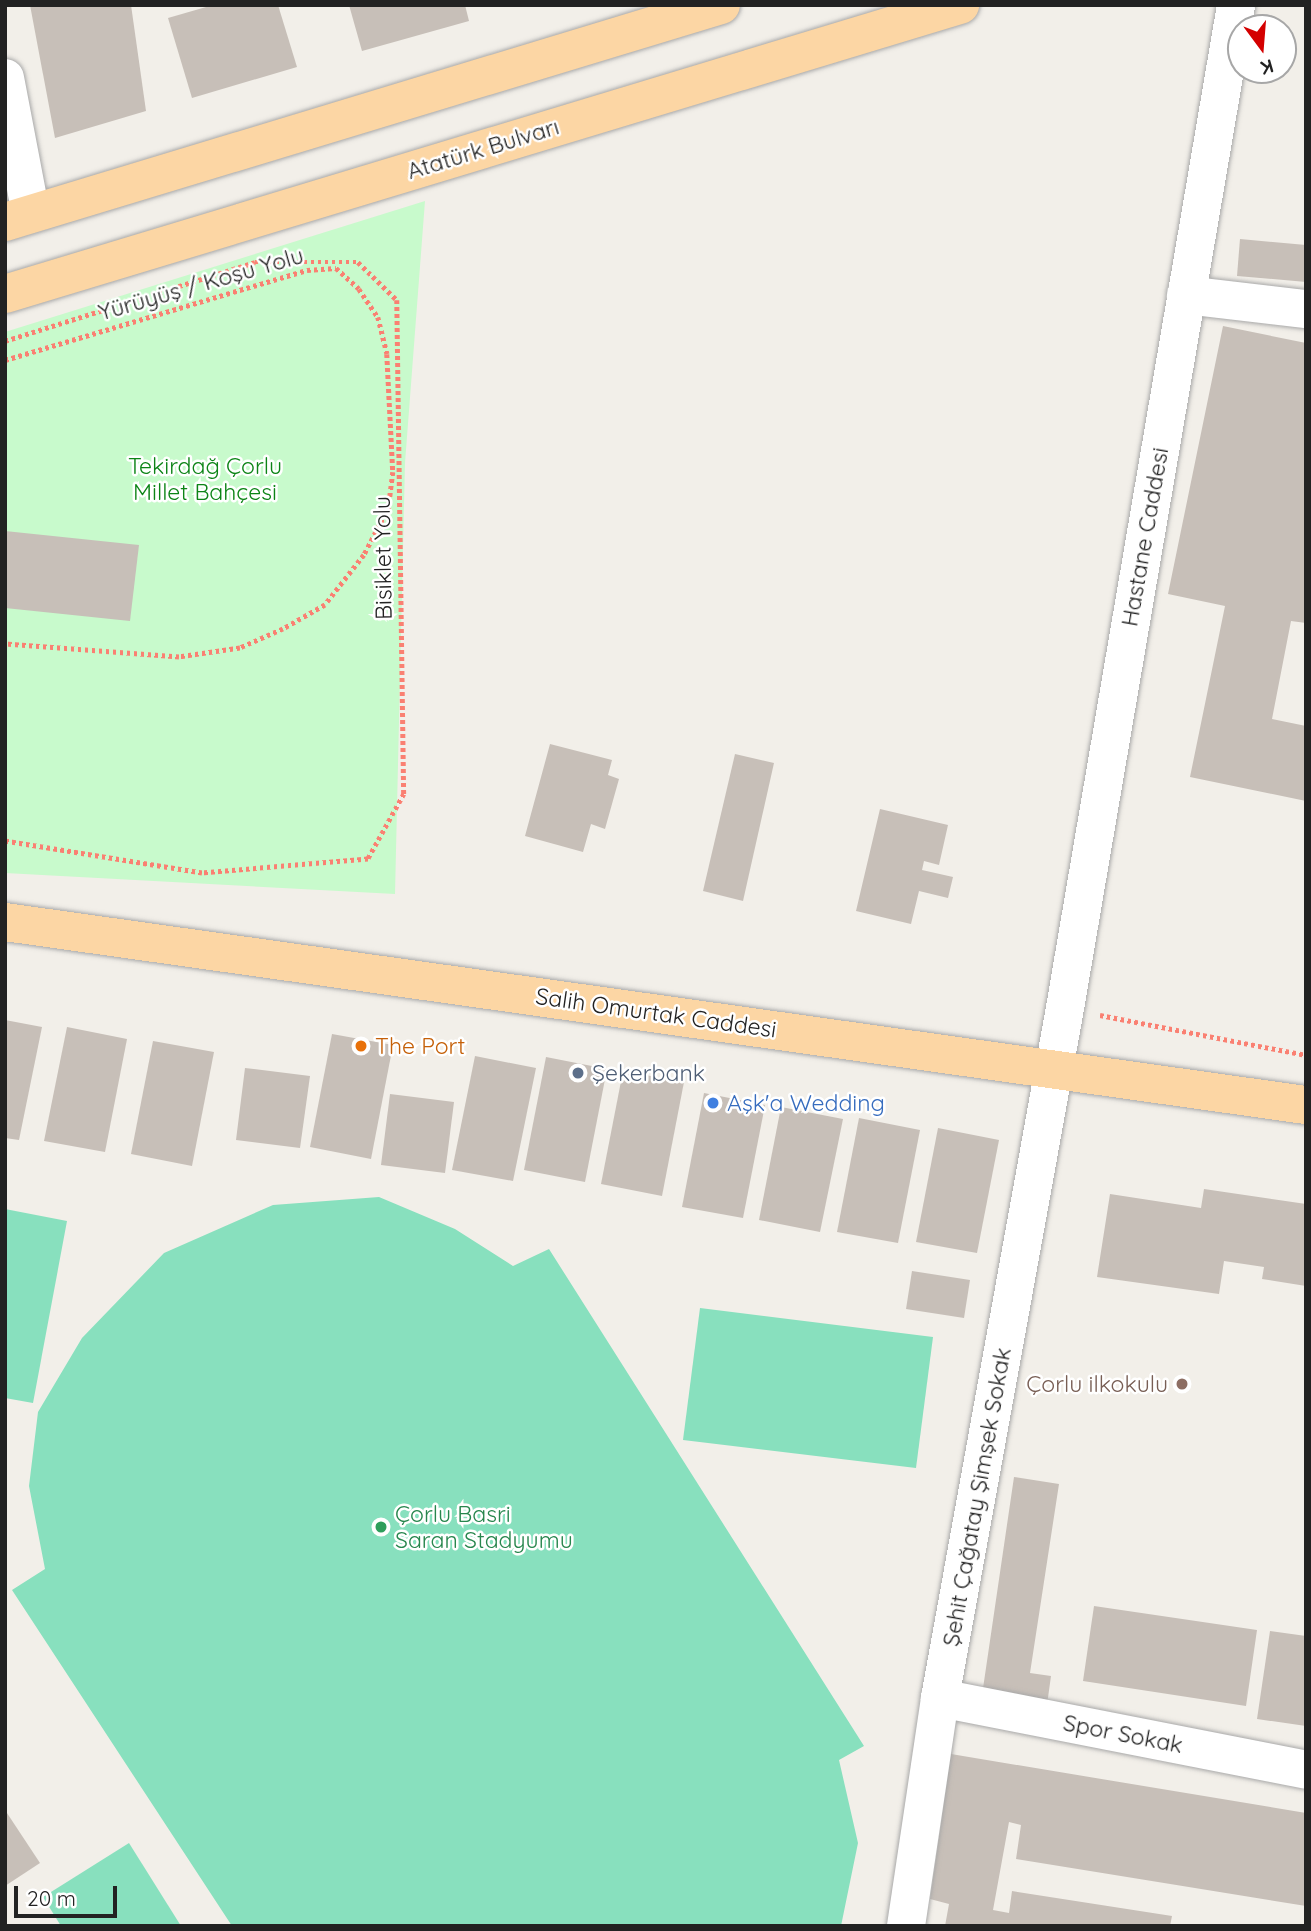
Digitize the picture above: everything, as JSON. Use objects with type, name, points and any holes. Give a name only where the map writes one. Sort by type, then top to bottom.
[{"type":"main road","points":[[18,218],[637,18],[721,5]]},
{"type":"main road","name":"Atatürk Bulvarı","points":[[5,294],[960,5]]},
{"type":"main road","name":"Salih Omurtak Caddesi","points":[[5,922],[1306,1105]]},
{"type":"street","name":"Hastane Caddesi","points":[[1054,1069],[1236,5]]},
{"type":"street","points":[[5,78],[18,218]]},
{"type":"street","points":[[1186,295],[1306,309]]},
{"type":"street","name":"Şehit Çağatay Şimşek Sokak","points":[[906,1926],[940,1698],[1054,1069]]},
{"type":"street","name":"Spor Sokak","points":[[940,1698],[1306,1770]]},
{"type":"path","name":"Bisiklet Yolu","points":[[5,341],[255,262],[358,262],[397,300],[404,794],[368,859],[202,873],[5,841]]},
{"type":"path","name":"Yürüyüş / Koşu Yolu","points":[[5,360],[307,270],[336,268],[359,289],[379,317],[387,354],[393,472],[389,507],[364,555],[325,605],[284,629],[240,648],[179,657],[5,644]]},
{"type":"path","points":[[1065,1008],[1306,1055]]},
{"type":"green space","name":"Tekirdağ Çorlu Millet Bahçesi","points":[[425,201],[405,463],[395,894],[5,873],[5,332]]},
{"type":"green space","name":"Çorlu Basri Saran Stadyumu","points":[[379,1197],[455,1229],[513,1266],[549,1249],[864,1746],[839,1760],[858,1843],[841,1926],[232,1926],[12,1590],[45,1569],[29,1486],[38,1412],[82,1338],[164,1253],[273,1205]]},
{"type":"green space","points":[[5,1209],[67,1221],[33,1403],[5,1398]]},
{"type":"green space","points":[[700,1308],[933,1337],[916,1468],[683,1440]]},
{"type":"green space","points":[[129,1843],[181,1926],[61,1926],[43,1897]]},
{"type":"building","points":[[30,5],[131,5],[146,111],[55,138]]},
{"type":"building","points":[[213,5],[278,5],[297,67],[192,98],[168,18]]},
{"type":"building","points":[[349,5],[465,5],[469,21],[362,51]]},
{"type":"building","points":[[1240,239],[1306,245],[1306,282],[1237,276]]},
{"type":"building","points":[[1223,326],[1306,343],[1306,623],[1291,621],[1272,719],[1306,726],[1306,801],[1190,777],[1225,606],[1168,594]]},
{"type":"building","points":[[5,531],[139,545],[130,621],[5,608]]},
{"type":"building","points":[[550,744],[612,760],[608,775],[619,779],[605,829],[591,824],[583,852],[525,836]]},
{"type":"building","points":[[735,754],[774,763],[743,901],[703,891]]},
{"type":"building","points":[[880,809],[948,825],[939,865],[924,861],[922,870],[953,877],[948,898],[919,891],[911,924],[856,911]]},
{"type":"building","points":[[5,1020],[42,1027],[19,1140],[5,1138]]},
{"type":"building","points":[[67,1027],[127,1039],[105,1152],[44,1141]]},
{"type":"building","points":[[332,1034],[393,1045],[371,1159],[310,1147]]},
{"type":"building","points":[[153,1041],[214,1052],[192,1166],[131,1154]]},
{"type":"building","points":[[475,1056],[536,1068],[513,1181],[452,1170]]},
{"type":"building","points":[[546,1057],[607,1069],[585,1182],[524,1170]]},
{"type":"building","points":[[245,1068],[310,1076],[300,1148],[236,1140]]},
{"type":"building","points":[[623,1071],[684,1082],[662,1196],[601,1184]]},
{"type":"building","points":[[704,1093],[765,1105],[743,1218],[682,1207]]},
{"type":"building","points":[[390,1094],[454,1102],[445,1173],[381,1165]]},
{"type":"building","points":[[781,1107],[843,1119],[820,1232],[759,1220]]},
{"type":"building","points":[[859,1118],[920,1130],[898,1243],[837,1232]]},
{"type":"building","points":[[938,1128],[999,1140],[977,1253],[916,1242]]},
{"type":"building","points":[[1204,1189],[1306,1204],[1306,1286],[1262,1279],[1264,1267],[1224,1261],[1219,1294],[1097,1277],[1110,1194],[1201,1208]]},
{"type":"building","points":[[912,1271],[970,1280],[964,1318],[906,1309]]},
{"type":"building","points":[[1014,1477],[1059,1484],[1030,1673],[1051,1676],[1046,1712],[981,1702]]},
{"type":"building","points":[[1094,1606],[1257,1630],[1246,1706],[1083,1681]]},
{"type":"building","points":[[1270,1631],[1306,1636],[1306,1726],[1257,1719]]},
{"type":"building","points":[[951,1754],[1306,1813],[1306,1906],[1016,1859],[1021,1825],[1009,1822],[993,1910],[1009,1913],[1012,1891],[1172,1916],[1170,1926],[945,1926],[949,1904],[930,1899]]},
{"type":"building","points":[[5,1810],[40,1863],[5,1886]]},
{"type":"place","name":"The Port","points":[[361,1046]]},
{"type":"place","name":"Şekerbank","points":[[578,1073]]},
{"type":"place","name":"Aşk'a Wedding","points":[[713,1103]]},
{"type":"place","name":"Çorlu ilkokulu","points":[[1182,1384]]},
{"type":"place","name":"Çorlu Basri Saran Stadyumu","points":[[381,1527]]}]
